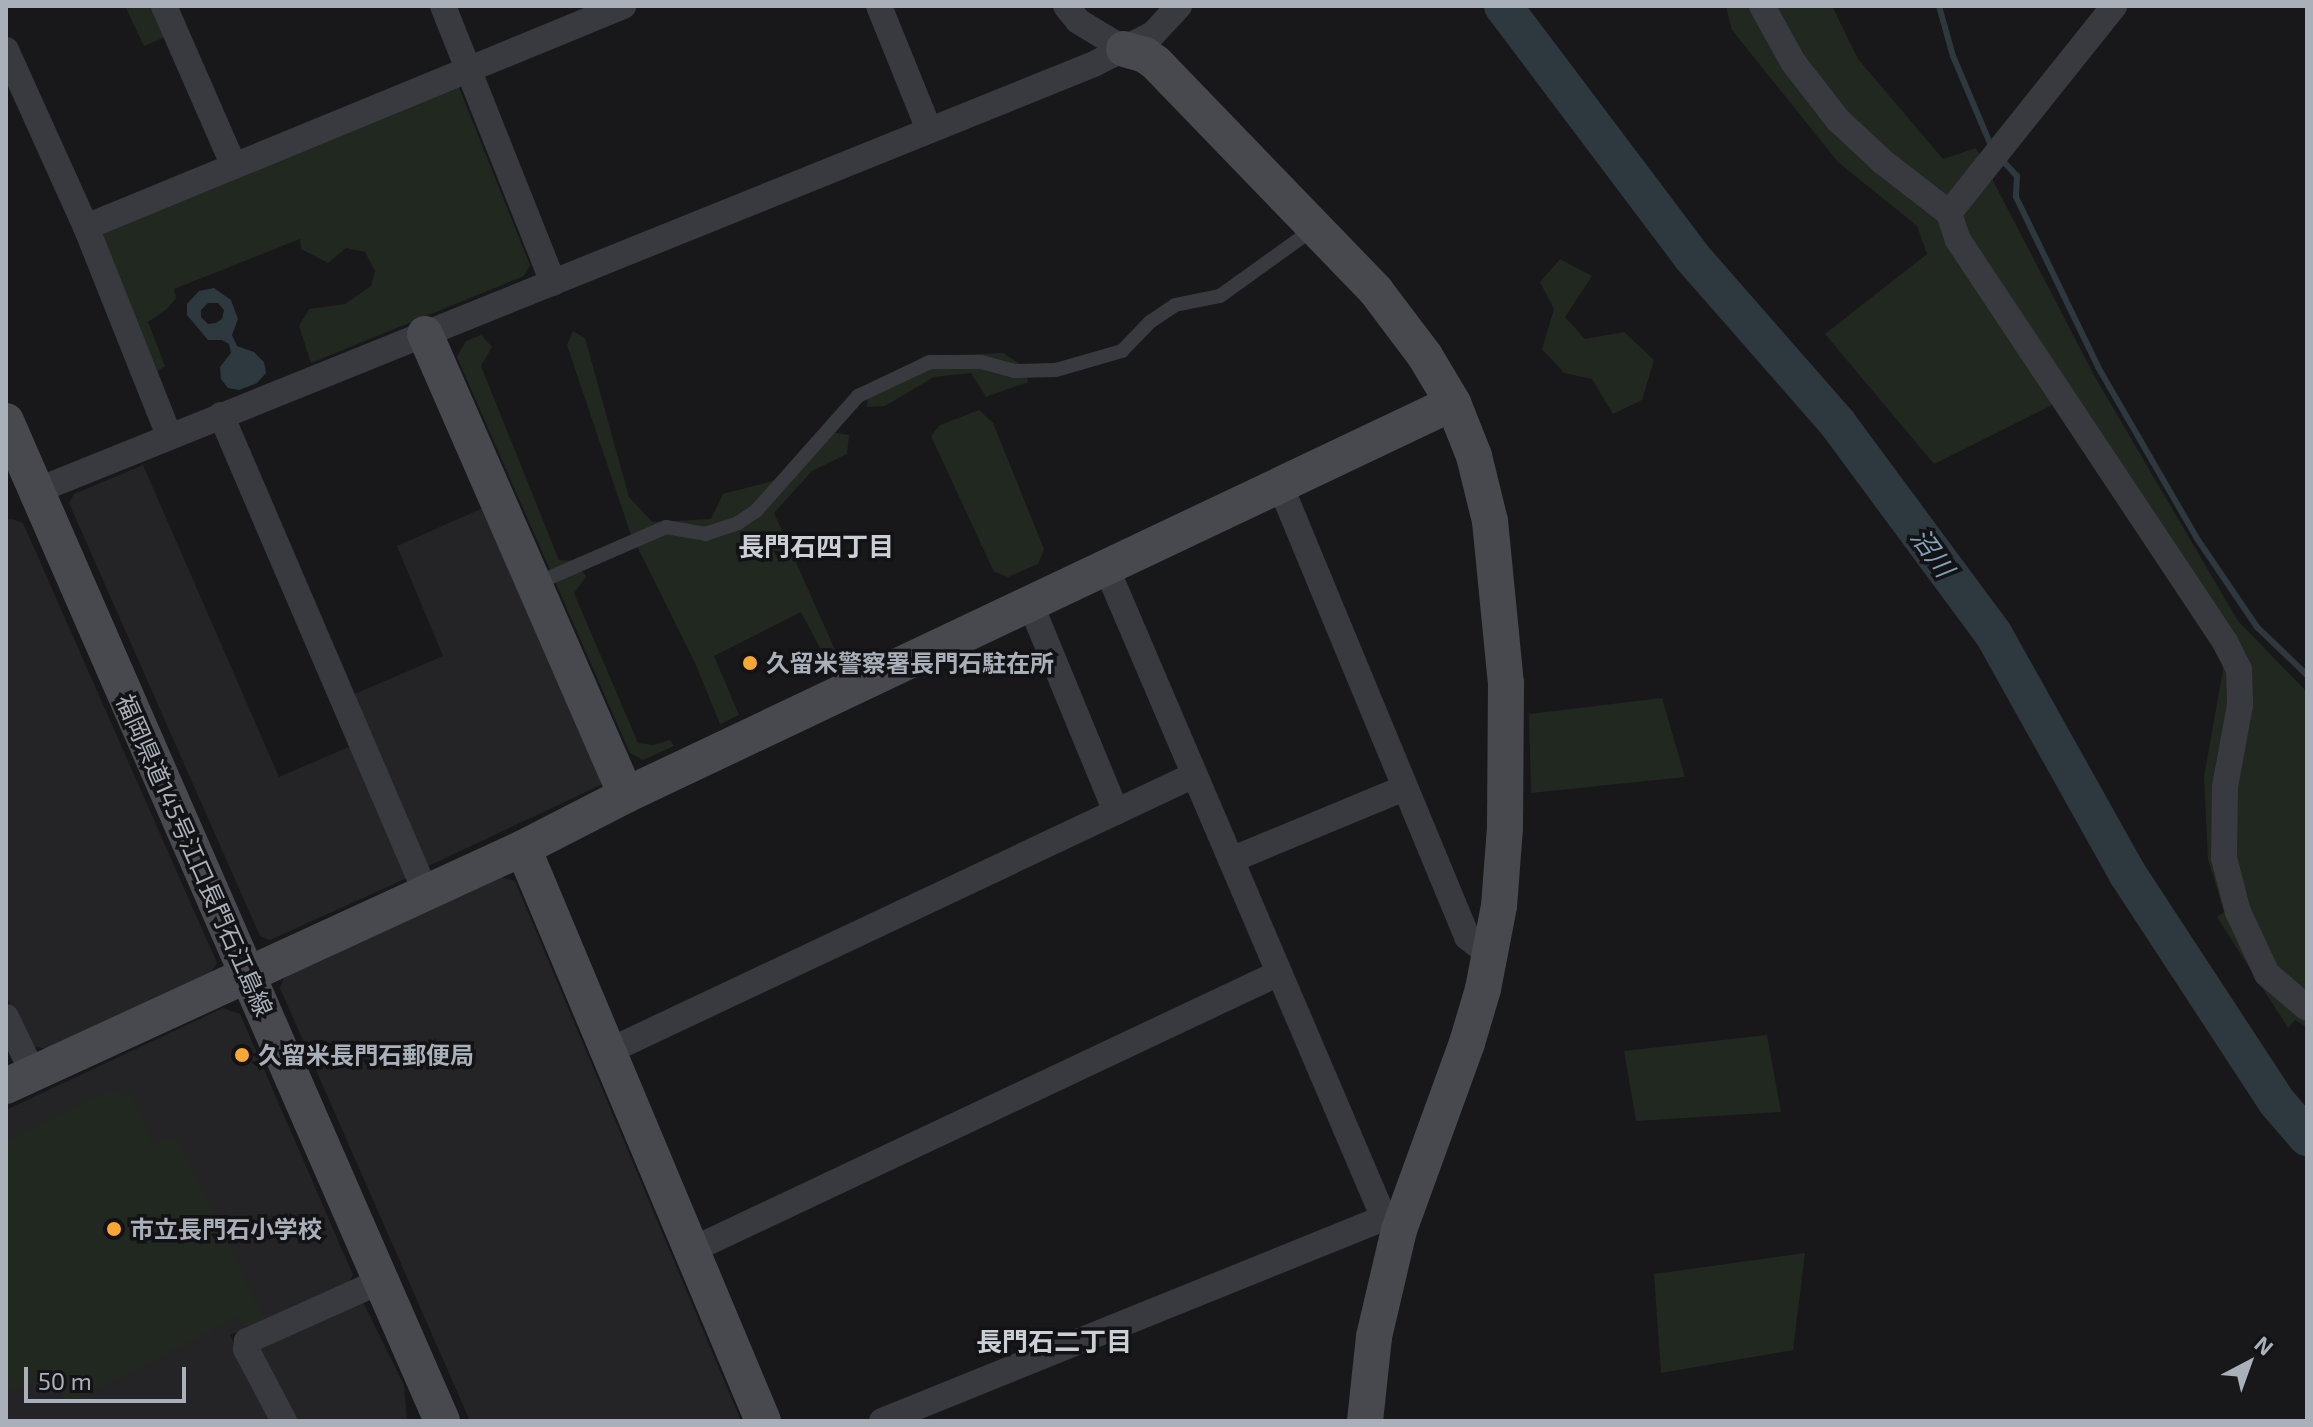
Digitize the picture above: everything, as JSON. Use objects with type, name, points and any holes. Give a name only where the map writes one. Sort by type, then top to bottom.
[{"type":"street","points":[[164,6],[234,166]]},
{"type":"street","points":[[443,6],[553,283]]},
{"type":"street","points":[[86,227],[623,6]]},
{"type":"street","points":[[879,6],[929,130]]},
{"type":"street","points":[[1066,6],[1078,21],[1124,49],[1145,55],[1156,63],[1376,291],[1425,356],[1453,403],[1474,456],[1490,521],[1506,683],[1505,828],[1499,906],[1491,956],[1467,1043],[1391,1224],[1365,1421]]},
{"type":"street","points":[[21,497],[1124,49],[1153,34],[1179,6]]},
{"type":"street","points":[[1762,6],[1793,62],[1838,120],[1883,162],[1949,213],[1958,240],[2225,642],[2239,670],[2240,705],[2225,787],[2224,858],[2238,912],[2267,974],[2307,1008]]},
{"type":"street","points":[[1949,213],[2114,6]]},
{"type":"street","points":[[6,50],[86,227],[169,436]]},
{"type":"street","points":[[425,334],[626,795]]},
{"type":"street","points":[[6,1017],[20,1080],[523,848],[626,795],[1453,403]]},
{"type":"street","points":[[221,415],[426,893]]},
{"type":"street","name":"福岡県道145号江口長門石江島線","points":[[6,421],[21,497],[248,975],[442,1421]]},
{"type":"street","points":[[1280,485],[1467,937],[1491,956]]},
{"type":"street","points":[[1106,567],[1279,973],[1391,1224]]},
{"type":"street","points":[[1030,603],[1116,812]]},
{"type":"street","points":[[609,1051],[1194,775]]},
{"type":"street","points":[[1231,860],[1404,788]]},
{"type":"street","points":[[523,848],[694,1249],[763,1421]]},
{"type":"street","points":[[694,1249],[1279,973]]},
{"type":"street","points":[[882,1421],[1391,1224]]},
{"type":"street","points":[[284,1421],[246,1349],[247,1341],[381,1281]]},
{"type":"lane","points":[[534,584],[666,527],[705,534],[738,523],[756,511],[858,396],[930,362],[981,362],[1014,371],[1056,370],[1122,351],[1150,322],[1175,305],[1220,296],[1316,226]]},
{"type":"shaded area","points":[[125,6],[151,6],[165,37],[144,46]]},
{"type":"shaded area","points":[[1726,6],[1832,6],[1858,59],[1943,159],[1976,148],[2095,377],[2238,621],[2307,692],[2307,1027],[2295,1020],[2288,1028],[2217,917],[2224,912],[2208,859],[2204,777],[2224,664],[2054,404],[1934,464],[1825,334],[1927,254],[1917,226],[1838,162],[1732,30]]},
{"type":"shaded area","points":[[458,85],[530,265],[524,276],[311,363],[299,326],[309,309],[345,304],[371,286],[375,271],[365,252],[346,248],[328,263],[301,249],[300,239],[174,289],[176,298],[148,322],[165,366],[155,373],[99,233]]},
{"type":"shaded area","points":[[1560,259],[1592,276],[1565,317],[1585,339],[1624,332],[1654,360],[1642,400],[1613,414],[1592,379],[1564,373],[1542,349],[1554,309],[1540,282]]},
{"type":"shaded area","points":[[214,288],[231,300],[238,319],[232,335],[237,346],[254,352],[264,362],[266,373],[257,383],[239,390],[228,388],[221,379],[220,367],[231,353],[229,344],[222,340],[208,340],[187,315],[187,304],[199,291]],"holes":[[[208,303],[218,303],[224,310],[222,319],[208,324],[201,317],[201,310]]]},
{"type":"shaded area","points":[[573,331],[585,338],[629,497],[652,522],[711,519],[723,494],[795,475],[832,432],[849,435],[847,454],[812,471],[774,513],[839,659],[830,667],[801,612],[714,656],[739,715],[720,724],[696,665],[630,532],[567,345]]},
{"type":"shaded area","points":[[481,335],[492,347],[481,366],[559,560],[577,561],[586,577],[574,593],[638,743],[653,745],[670,740],[674,746],[643,760],[630,753],[457,357],[466,341]]},
{"type":"shaded area","points":[[1003,353],[1025,367],[1028,382],[986,397],[971,373],[934,377],[885,406],[867,407],[868,389],[924,356]]},
{"type":"shaded area","points":[[979,410],[993,423],[1044,549],[1038,564],[1008,577],[994,572],[931,436],[940,425]]},
{"type":"shaded area","points":[[143,465],[279,777],[351,746],[407,878],[270,940],[260,936],[69,503],[74,494]]},
{"type":"shaded area","points":[[483,508],[603,784],[424,868],[350,696],[443,656],[397,546]]},
{"type":"shaded area","points":[[6,520],[23,523],[217,963],[211,972],[46,1049],[29,1045],[6,995]]},
{"type":"shaded area","points":[[1662,698],[1685,777],[1531,793],[1529,714]]},
{"type":"shaded area","points":[[502,877],[515,881],[741,1421],[470,1421],[280,988],[284,978]]},
{"type":"shaded area","name":"市立長門石小学校","points":[[223,1008],[240,1014],[353,1275],[347,1286],[230,1335],[275,1421],[6,1421],[6,1110]]},
{"type":"shaded area","points":[[1767,1035],[1781,1112],[1636,1121],[1624,1051]]},
{"type":"shaded area","name":"市立長門石小学校","points":[[108,1091],[131,1096],[155,1147],[162,1138],[177,1140],[265,1319],[245,1328],[238,1317],[70,1403],[50,1374],[6,1394],[6,1142]]},
{"type":"shaded area","points":[[1805,1253],[1793,1350],[1661,1373],[1654,1274]]},
{"type":"shaded area","points":[[362,1300],[404,1385],[407,1421],[292,1421],[257,1346]]},
{"type":"waterway","name":"沼川","points":[[1503,6],[1692,257],[1838,424],[1994,635],[2127,873],[2276,1101],[2307,1137]]},
{"type":"waterway","points":[[1939,6],[1953,56],[1992,148]]},
{"type":"waterway","points":[[2002,160],[2017,176],[2016,197],[2098,367],[2196,537],[2257,627],[2307,675]]},
{"type":"place","name":"久留米警察署長門石駐在所","points":[[750,663]]},
{"type":"place","name":"久留米長門石郵便局","points":[[242,1055]]},
{"type":"place","name":"市立長門石小学校","points":[[114,1229]]},
{"type":"district","name":"長門石四丁目","points":[[816,546]]},
{"type":"district","name":"長門石二丁目","points":[[1054,1341]]}]
